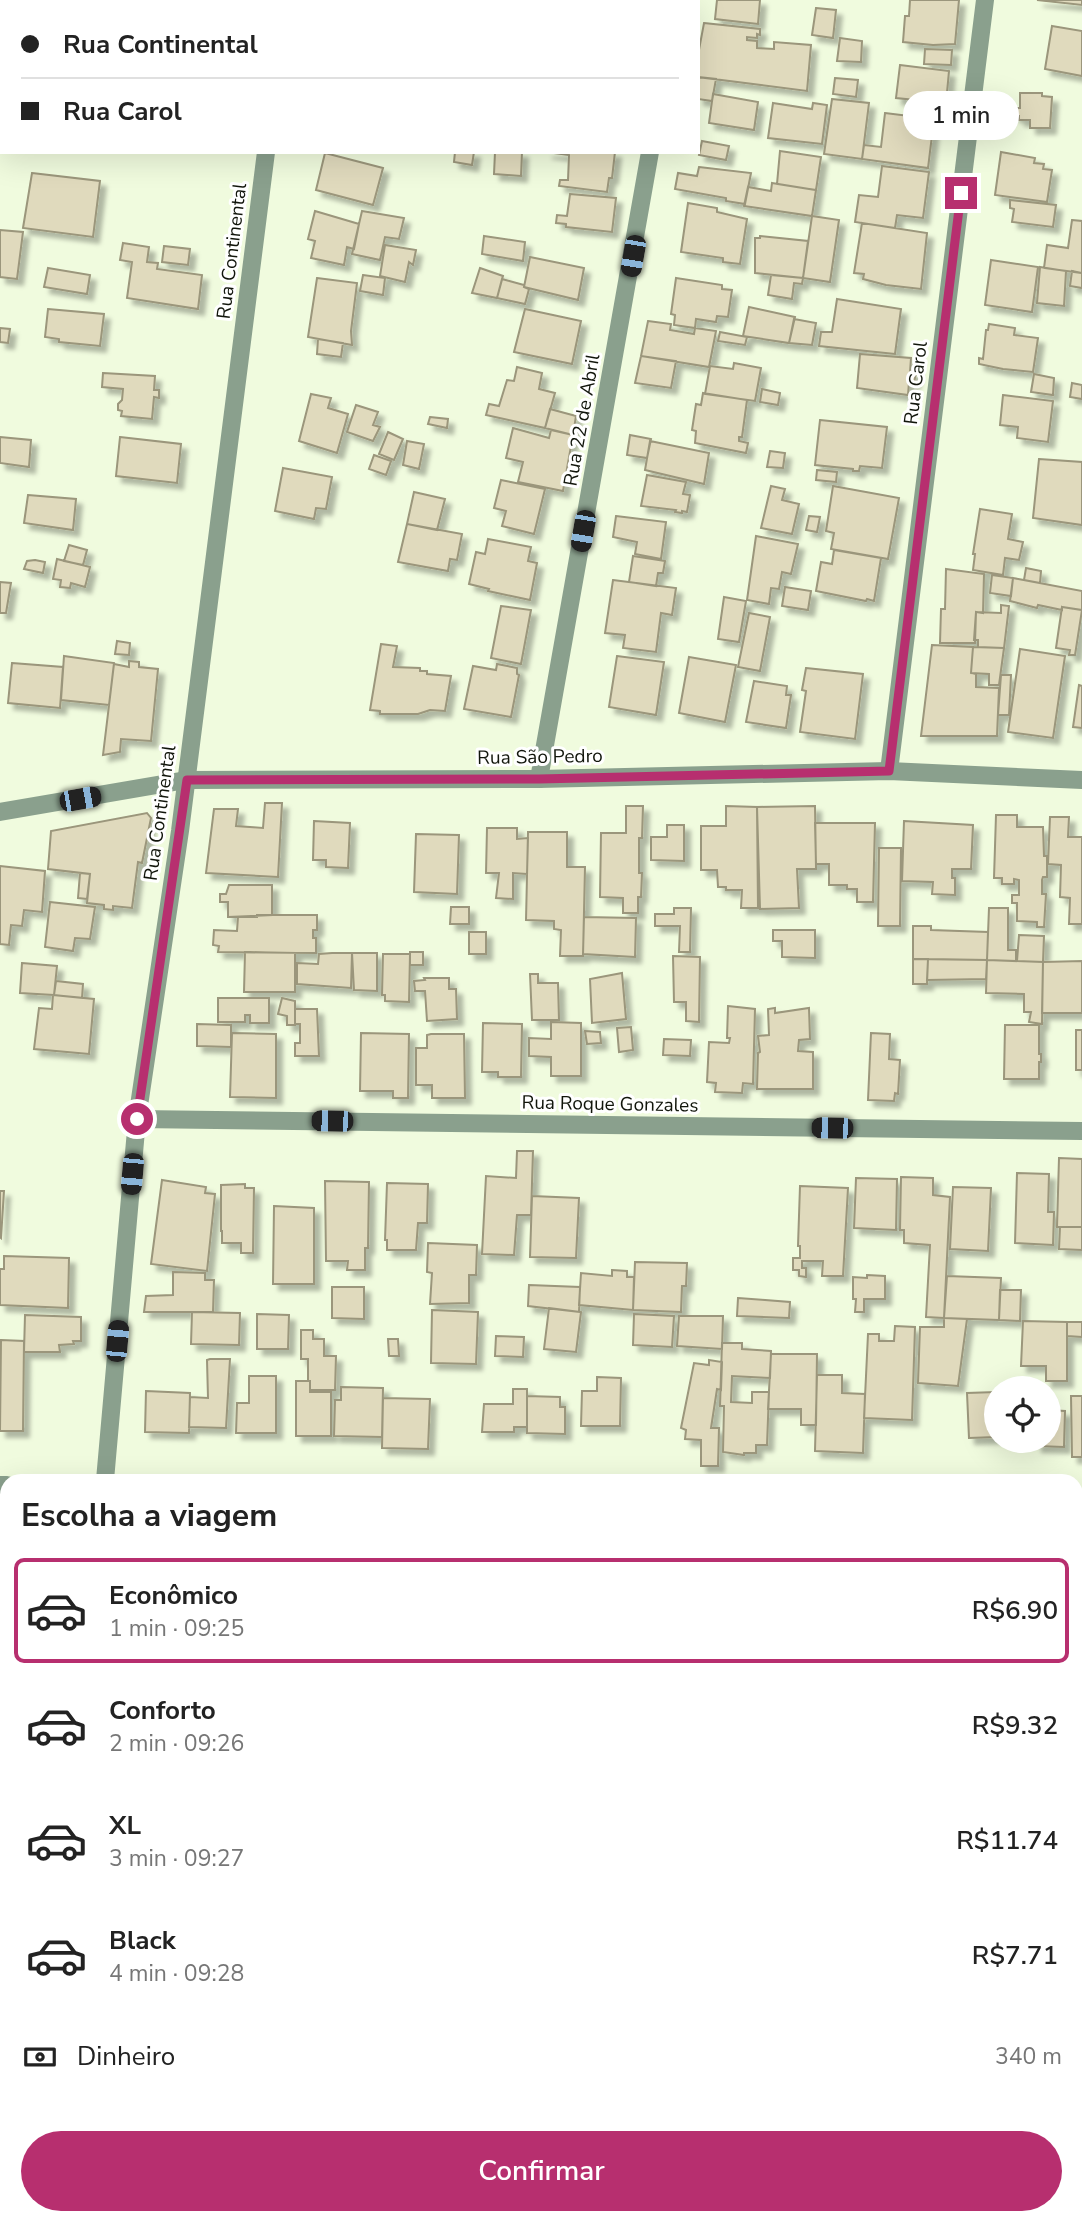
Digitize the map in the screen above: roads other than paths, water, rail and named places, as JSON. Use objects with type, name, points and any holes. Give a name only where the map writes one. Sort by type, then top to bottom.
[{"type":"street","name":"Rua Carol","points":[[889,771],[985,0]]},
{"type":"street","name":"Rua Continental","points":[[106,1474],[137,1119],[187,780],[266,154]]},
{"type":"street","name":"Rua 22 de Abril","points":[[539,779],[650,154]]},
{"type":"street","name":"Rua São Pedro","points":[[0,812],[187,780],[539,779],[889,771],[1082,780]]},
{"type":"street","name":"Rua Roque Gonzales","points":[[137,1119],[1082,1131]]}]
